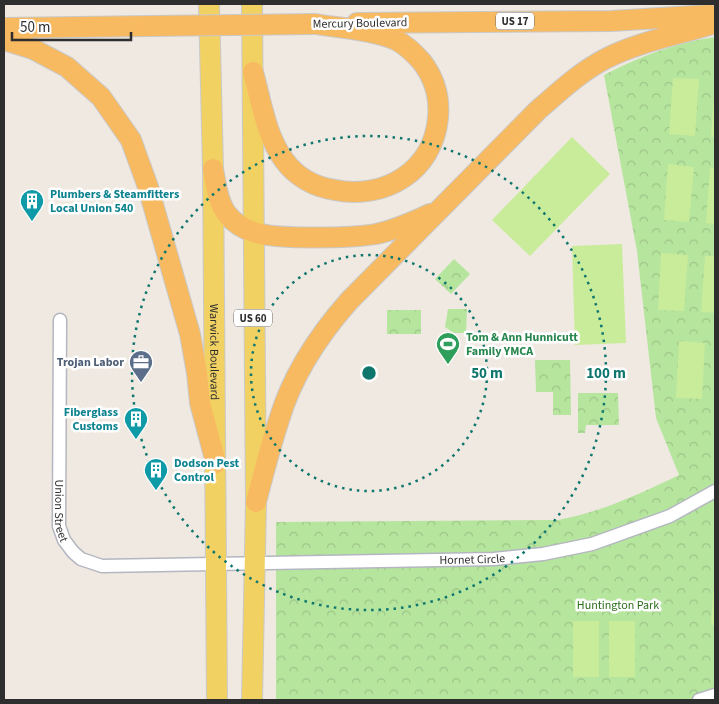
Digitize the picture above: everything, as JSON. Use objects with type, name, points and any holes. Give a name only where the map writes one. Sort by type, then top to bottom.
[{"type":"highway","name":"Mercury Boulevard","points":[[4,28],[611,21],[715,14]]},
{"type":"highway","points":[[256,502],[278,420],[297,376],[310,354],[349,301],[538,110],[586,71],[621,52],[715,23]]},
{"type":"highway","points":[[253,72],[275,145],[284,161],[302,178],[327,189],[354,193],[382,188],[410,174],[428,153],[437,128],[439,108],[432,74],[416,56],[396,40],[315,24]]},
{"type":"highway","points":[[4,40],[52,58],[73,71],[101,97],[117,116],[131,140],[148,187],[190,334],[198,373],[200,403],[216,463]]},
{"type":"highway","points":[[213,169],[221,203],[226,213],[242,227],[253,232],[303,237],[375,234],[398,228],[441,208]]},
{"type":"main road","name":"Warwick Boulevard","points":[[209,4],[213,169],[217,700]]},
{"type":"main road","name":"US 60","points":[[252,4],[256,502],[253,564],[252,700]]},
{"type":"street","name":"Union Street","points":[[60,320],[60,526],[64,540],[81,559],[102,566],[216,565]]},
{"type":"street","name":"Hornet Circle","points":[[216,565],[494,559],[544,554],[592,544],[639,529],[670,516],[715,491]]},
{"type":"street","points":[[699,700],[715,695]]},
{"type":"green space","name":"Huntington Park","points":[[715,37],[715,700],[276,700],[276,522],[558,520],[605,507],[679,475],[656,418],[637,251],[604,75],[658,51]]},
{"type":"green space","points":[[673,78],[699,79],[695,136],[669,134]]},
{"type":"green space","points":[[715,80],[715,137],[711,137]]},
{"type":"green space","points":[[572,137],[610,174],[530,256],[492,220]]},
{"type":"green space","points":[[668,164],[694,167],[689,222],[664,220]]},
{"type":"green space","points":[[710,168],[715,168],[715,224],[706,223]]},
{"type":"green space","points":[[622,244],[626,343],[575,345],[572,246]]},
{"type":"green space","points":[[661,253],[688,255],[684,311],[658,310]]},
{"type":"green space","points":[[705,256],[715,256],[715,313],[701,312]]},
{"type":"green space","points":[[454,259],[470,274],[451,294],[435,279]]},
{"type":"green space","points":[[448,309],[467,309],[466,333],[454,333],[445,327]]},
{"type":"green space","points":[[387,310],[421,310],[421,334],[387,334]]},
{"type":"green space","points":[[679,341],[705,343],[702,399],[676,398]]},
{"type":"green space","points":[[535,360],[570,360],[571,415],[553,415],[553,392],[536,392]]},
{"type":"green space","points":[[578,393],[618,393],[619,425],[586,425],[585,433],[578,433]]},
{"type":"green space","points":[[715,568],[715,625],[711,625]]},
{"type":"green space","points":[[573,621],[599,621],[599,677],[573,677]]},
{"type":"green space","points":[[609,621],[635,621],[635,677],[609,677]]},
{"type":"place","name":"Plumbers & Steamfitters Local Union 540","points":[[32,222]]},
{"type":"place","name":"Tom & Ann Hunnicutt Family YMCA","points":[[448,365]]},
{"type":"place","name":"Trojan Labor","points":[[141,383]]},
{"type":"place","name":"Fiberglass Customs","points":[[136,440]]},
{"type":"place","name":"Dodson Pest Control","points":[[156,491]]}]
